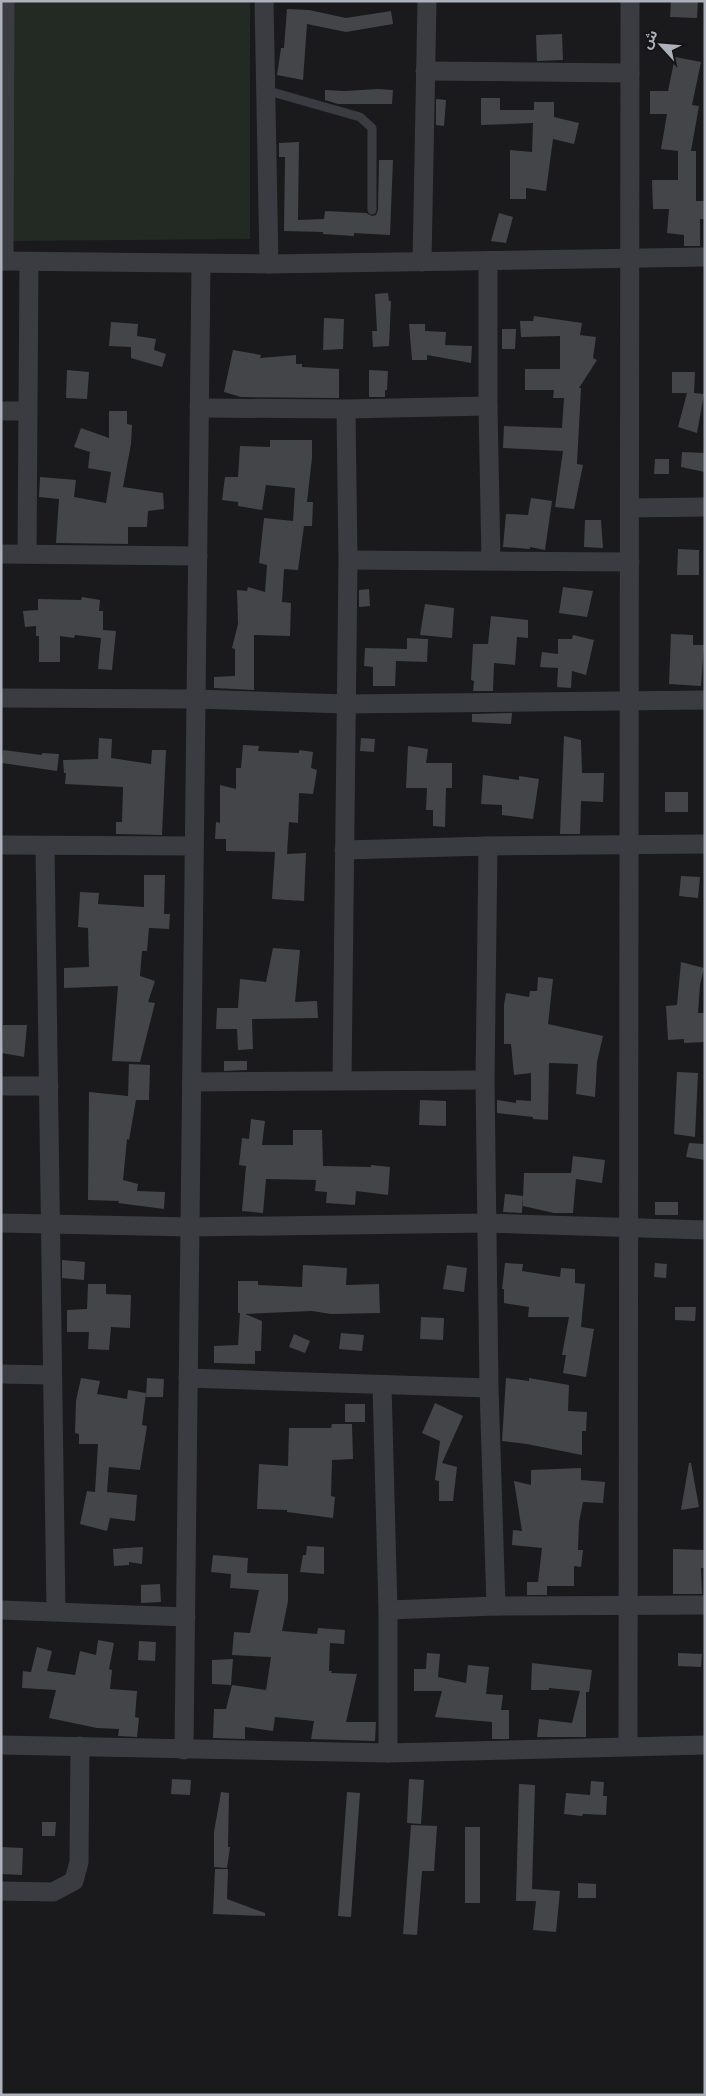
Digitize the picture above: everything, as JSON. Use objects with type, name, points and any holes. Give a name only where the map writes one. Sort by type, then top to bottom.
[{"type":"street","points":[[5,1],[3,261],[269,264],[705,257]]},
{"type":"street","points":[[264,1],[269,264]]},
{"type":"street","points":[[422,262],[427,1]]},
{"type":"street","points":[[628,1746],[630,1]]},
{"type":"street","points":[[425,70],[630,73]]},
{"type":"street","points":[[488,261],[491,561]]},
{"type":"street","points":[[27,554],[29,262]]},
{"type":"street","points":[[184,1750],[201,264]]},
{"type":"street","points":[[199,408],[346,409],[488,406]]},
{"type":"street","points":[[342,1080],[348,560],[346,409]]},
{"type":"street","points":[[1,411],[28,411]]},
{"type":"street","points":[[630,508],[705,507]]},
{"type":"street","points":[[1,554],[198,556]]},
{"type":"street","points":[[348,560],[630,562]]},
{"type":"street","points":[[1,698],[196,699],[345,704],[705,700]]},
{"type":"street","points":[[344,850],[488,846],[705,844]]},
{"type":"street","points":[[1,845],[194,846]]},
{"type":"street","points":[[45,846],[56,1611]]},
{"type":"street","points":[[488,846],[485,1080],[489,1388],[496,1606]]},
{"type":"street","points":[[192,1082],[485,1080]]},
{"type":"street","points":[[1,1086],[49,1086]]},
{"type":"street","points":[[1,1224],[50,1223],[190,1227],[487,1224],[705,1230]]},
{"type":"street","points":[[1,1374],[52,1375]]},
{"type":"street","points":[[188,1378],[489,1388]]},
{"type":"street","points":[[382,1385],[388,1610],[388,1753]]},
{"type":"street","points":[[388,1610],[496,1606],[705,1605]]},
{"type":"street","points":[[1,1610],[186,1618]]},
{"type":"street","points":[[1,1745],[388,1753],[705,1745]]},
{"type":"street","points":[[1,1891],[53,1892],[74,1881],[79,1862],[80,1746]]},
{"type":"lane","points":[[266,90],[360,117],[367,122],[372,128],[372,210]]},
{"type":"shaded area","points":[[7,1],[250,1],[250,239],[7,241]]},
{"type":"building","points":[[671,1],[698,1],[697,18],[670,17]]},
{"type":"building","points":[[287,9],[309,10],[346,18],[391,11],[393,24],[346,32],[307,24],[303,80],[277,75],[281,48],[284,48]]},
{"type":"building","points":[[562,34],[563,60],[537,61],[536,35]]},
{"type":"building","points":[[675,57],[701,62],[692,105],[699,106],[691,151],[696,151],[696,201],[705,201],[705,219],[700,219],[700,246],[684,246],[684,235],[667,233],[669,209],[653,209],[652,180],[678,180],[678,151],[661,149],[667,114],[650,114],[650,91],[668,91]]},
{"type":"building","points":[[325,90],[393,90],[392,104],[338,104],[325,100]]},
{"type":"building","points":[[481,98],[500,98],[500,110],[534,110],[534,102],[554,102],[554,117],[579,123],[574,144],[553,139],[546,191],[526,188],[526,199],[510,199],[510,150],[532,152],[533,123],[481,125]]},
{"type":"building","points":[[436,99],[446,100],[444,126],[436,125]]},
{"type":"building","points":[[299,142],[298,220],[324,219],[325,211],[376,215],[378,210],[379,160],[393,160],[390,235],[354,233],[354,236],[323,234],[323,232],[284,231],[285,157],[279,157],[279,143]]},
{"type":"building","points":[[499,213],[513,217],[506,243],[491,241]]},
{"type":"building","points":[[388,293],[389,301],[391,301],[389,346],[373,347],[372,331],[377,331],[375,294]]},
{"type":"building","points":[[534,316],[582,323],[580,335],[596,337],[593,358],[597,360],[579,388],[581,388],[577,464],[583,465],[574,509],[555,507],[563,451],[503,448],[504,426],[562,428],[564,398],[553,398],[554,390],[525,390],[525,369],[560,369],[560,336],[521,337],[520,321],[533,321]]},
{"type":"building","points":[[324,318],[344,319],[343,349],[323,350]]},
{"type":"building","points":[[111,322],[138,324],[137,336],[156,339],[154,350],[166,354],[162,367],[131,358],[131,347],[109,346]]},
{"type":"building","points":[[409,324],[425,324],[425,331],[446,332],[445,345],[472,346],[471,363],[427,355],[427,360],[412,360]]},
{"type":"building","points":[[502,329],[516,329],[515,349],[502,349]]},
{"type":"building","points":[[233,350],[261,355],[260,358],[296,355],[296,364],[302,364],[302,367],[339,369],[339,398],[241,397],[224,392]]},
{"type":"building","points":[[67,370],[89,372],[87,399],[66,398]]},
{"type":"building","points":[[369,370],[388,371],[385,397],[369,397]]},
{"type":"building","points":[[672,372],[695,372],[694,393],[704,394],[697,433],[678,427],[687,393],[672,393]]},
{"type":"building","points":[[109,411],[127,411],[127,424],[132,425],[131,444],[123,487],[163,493],[164,509],[148,511],[147,527],[128,527],[128,544],[56,543],[59,499],[39,497],[40,477],[76,480],[74,497],[106,503],[111,472],[88,468],[90,452],[74,447],[81,428],[109,438]]},
{"type":"building","points":[[270,440],[312,440],[307,502],[313,502],[312,526],[304,526],[298,570],[284,569],[282,602],[291,603],[290,636],[254,635],[254,690],[214,688],[214,677],[235,676],[235,649],[232,648],[238,624],[237,590],[247,591],[248,587],[265,592],[267,565],[259,563],[264,518],[293,521],[295,488],[266,485],[262,510],[238,506],[238,502],[222,500],[225,477],[238,477],[240,446],[270,447]]},
{"type":"building","points":[[682,452],[705,453],[705,472],[681,467]]},
{"type":"building","points":[[655,459],[669,459],[669,474],[654,474]]},
{"type":"building","points":[[531,498],[552,501],[545,550],[530,547],[530,549],[503,547],[506,514],[528,515]]},
{"type":"building","points":[[585,520],[601,520],[603,548],[584,547]]},
{"type":"building","points":[[678,549],[699,550],[699,575],[677,575]]},
{"type":"building","points":[[563,587],[593,591],[587,617],[559,613]]},
{"type":"building","points":[[369,589],[370,606],[359,607],[359,590]]},
{"type":"building","points":[[82,597],[100,600],[99,611],[103,611],[103,630],[116,631],[112,670],[98,669],[101,638],[75,635],[74,638],[60,636],[60,662],[39,662],[39,636],[36,636],[36,626],[25,627],[23,611],[38,610],[38,599],[81,600]]},
{"type":"building","points":[[425,604],[454,608],[452,638],[420,635]]},
{"type":"building","points":[[491,616],[528,620],[528,638],[517,637],[515,665],[494,663],[493,691],[473,691],[474,681],[471,680],[473,644],[488,644]]},
{"type":"building","points":[[671,634],[693,635],[693,645],[704,645],[701,686],[669,684]]},
{"type":"building","points":[[573,635],[594,640],[586,675],[572,671],[571,688],[557,687],[558,668],[540,667],[542,652],[558,654],[558,639],[572,639]]},
{"type":"building","points":[[407,638],[428,639],[427,662],[396,661],[395,686],[373,686],[373,667],[364,666],[365,648],[407,649]]},
{"type":"building","points":[[512,713],[511,724],[472,722],[472,714]]},
{"type":"building","points":[[564,736],[581,740],[582,773],[604,773],[603,802],[581,801],[580,834],[560,834]]},
{"type":"building","points":[[99,738],[112,739],[111,758],[151,764],[152,750],[166,750],[162,835],[116,834],[116,822],[122,822],[123,787],[65,784],[66,773],[64,773],[63,760],[98,759]]},
{"type":"building","points":[[361,738],[375,739],[374,752],[360,751]]},
{"type":"building","points":[[243,745],[259,746],[258,751],[299,753],[299,750],[313,752],[311,768],[317,770],[313,794],[299,793],[298,823],[289,822],[287,854],[306,853],[304,901],[272,899],[275,852],[226,851],[226,839],[215,839],[216,822],[220,823],[220,785],[236,789],[236,768],[241,768]]},
{"type":"building","points":[[408,746],[428,749],[426,763],[452,763],[452,788],[446,788],[445,827],[433,826],[433,810],[426,810],[427,788],[406,788]]},
{"type":"building","points":[[3,750],[42,755],[42,753],[59,754],[57,771],[2,763]]},
{"type":"building","points":[[483,775],[519,780],[519,776],[539,779],[533,819],[502,815],[502,805],[481,804]]},
{"type":"building","points":[[665,792],[688,792],[688,812],[665,812]]},
{"type":"building","points":[[144,875],[165,875],[164,914],[170,914],[169,929],[149,928],[147,951],[142,951],[140,976],[155,981],[148,1002],[155,1003],[140,1062],[112,1061],[118,986],[64,988],[64,968],[89,967],[88,928],[78,927],[80,892],[99,893],[98,904],[144,907]]},
{"type":"building","points":[[681,876],[700,877],[698,898],[679,896]]},
{"type":"building","points":[[273,948],[300,950],[295,1002],[317,1001],[318,1018],[252,1019],[253,1049],[238,1050],[237,1029],[216,1029],[217,1008],[238,1008],[240,979],[266,982]]},
{"type":"building","points":[[681,962],[704,968],[700,985],[698,1013],[704,1013],[705,1042],[684,1043],[684,1039],[668,1040],[666,1006],[677,1005]]},
{"type":"building","points":[[538,977],[553,979],[548,1024],[603,1036],[597,1062],[595,1097],[576,1094],[578,1064],[549,1063],[548,1120],[497,1113],[497,1100],[516,1103],[516,1100],[531,1101],[531,1073],[514,1075],[511,1044],[504,1044],[504,1005],[506,993],[529,997],[530,991],[537,991]]},
{"type":"building","points":[[3,1025],[27,1025],[24,1057],[2,1053]]},
{"type":"building","points":[[224,1061],[247,1061],[247,1070],[224,1071]]},
{"type":"building","points":[[129,1064],[150,1065],[149,1100],[136,1100],[129,1140],[127,1139],[123,1180],[138,1184],[137,1191],[165,1192],[164,1209],[118,1203],[119,1201],[88,1200],[89,1092],[128,1096]]},
{"type":"building","points":[[677,1072],[698,1073],[695,1137],[674,1134]]},
{"type":"building","points":[[420,1100],[446,1101],[446,1126],[419,1125]]},
{"type":"building","points":[[251,1119],[265,1121],[262,1145],[293,1145],[293,1130],[322,1130],[323,1166],[371,1167],[371,1165],[390,1167],[388,1195],[356,1191],[355,1205],[326,1203],[327,1192],[315,1191],[316,1180],[266,1179],[263,1213],[242,1211],[246,1166],[239,1165],[242,1138],[249,1139]]},
{"type":"building","points":[[689,1143],[705,1144],[705,1160],[686,1157]]},
{"type":"building","points":[[573,1156],[605,1160],[602,1183],[576,1179],[573,1213],[554,1213],[523,1206],[523,1197],[522,1213],[503,1212],[505,1194],[523,1196],[524,1173],[571,1173]]},
{"type":"building","points":[[655,1202],[678,1202],[678,1215],[655,1215]]},
{"type":"building","points":[[62,1260],[85,1262],[84,1280],[62,1278]]},
{"type":"building","points":[[505,1263],[523,1264],[522,1271],[560,1277],[561,1268],[575,1269],[575,1283],[585,1284],[581,1327],[594,1329],[586,1377],[563,1373],[566,1355],[562,1355],[569,1317],[528,1317],[529,1307],[504,1303],[504,1289],[502,1289]]},
{"type":"building","points":[[655,1263],[667,1264],[666,1278],[654,1277]]},
{"type":"building","points":[[303,1265],[347,1268],[346,1285],[379,1284],[380,1313],[331,1314],[312,1311],[245,1314],[262,1321],[261,1351],[255,1351],[255,1364],[214,1363],[214,1346],[238,1345],[240,1313],[238,1313],[238,1281],[258,1281],[258,1285],[302,1287]]},
{"type":"building","points":[[447,1265],[467,1268],[464,1292],[443,1289]]},
{"type":"building","points":[[88,1284],[106,1284],[106,1294],[131,1295],[130,1328],[111,1327],[109,1350],[88,1349],[89,1332],[67,1332],[67,1310],[87,1309]]},
{"type":"building","points":[[675,1307],[696,1307],[695,1321],[675,1320]]},
{"type":"building","points":[[421,1317],[444,1318],[443,1340],[420,1339]]},
{"type":"building","points":[[341,1333],[364,1335],[362,1351],[339,1349]]},
{"type":"building","points":[[294,1334],[310,1341],[305,1353],[289,1347]]},
{"type":"building","points":[[81,1378],[100,1381],[97,1394],[127,1399],[128,1390],[146,1393],[142,1425],[147,1426],[140,1470],[109,1467],[107,1492],[137,1495],[135,1521],[110,1518],[107,1531],[80,1524],[87,1491],[95,1492],[98,1444],[79,1444],[79,1434],[75,1433],[76,1401]]},
{"type":"building","points":[[147,1378],[164,1379],[163,1397],[146,1397]]},
{"type":"building","points":[[506,1378],[529,1381],[529,1378],[569,1385],[568,1411],[587,1412],[586,1431],[582,1431],[582,1455],[502,1441]]},
{"type":"building","points":[[435,1403],[463,1416],[442,1463],[457,1467],[453,1501],[439,1501],[439,1481],[435,1480],[440,1441],[422,1433]]},
{"type":"building","points":[[345,1404],[365,1404],[365,1422],[345,1422]]},
{"type":"building","points":[[332,1424],[352,1424],[353,1459],[332,1460],[331,1496],[335,1497],[333,1518],[287,1512],[287,1510],[257,1509],[259,1464],[288,1466],[289,1428],[331,1428]]},
{"type":"building","points":[[689,1463],[691,1463],[699,1507],[681,1510]]},
{"type":"building","points":[[581,1468],[581,1480],[605,1482],[603,1503],[583,1502],[579,1522],[578,1550],[583,1550],[581,1567],[574,1566],[574,1586],[547,1586],[547,1595],[527,1595],[527,1582],[538,1582],[542,1548],[512,1545],[513,1530],[522,1531],[514,1481],[531,1485],[531,1470]]},
{"type":"building","points":[[307,1546],[324,1547],[324,1574],[300,1572],[303,1555],[306,1555]]},
{"type":"building","points":[[143,1547],[142,1564],[129,1562],[129,1565],[114,1566],[113,1549]]},
{"type":"building","points":[[673,1549],[704,1550],[704,1568],[701,1568],[702,1594],[673,1594]]},
{"type":"building","points":[[213,1555],[248,1558],[247,1573],[288,1574],[288,1601],[282,1631],[317,1634],[318,1628],[345,1630],[344,1644],[330,1643],[329,1671],[332,1671],[331,1673],[357,1674],[346,1722],[376,1722],[375,1741],[311,1739],[314,1721],[275,1717],[273,1731],[245,1727],[245,1739],[213,1738],[214,1709],[226,1709],[232,1685],[266,1690],[271,1657],[232,1655],[234,1632],[250,1633],[259,1590],[230,1588],[231,1574],[211,1572]]},
{"type":"building","points":[[160,1584],[161,1602],[141,1603],[141,1585]]},
{"type":"building","points":[[98,1640],[114,1643],[109,1669],[112,1670],[110,1689],[137,1691],[135,1717],[139,1718],[137,1737],[118,1736],[119,1729],[97,1728],[49,1718],[56,1690],[22,1688],[23,1671],[31,1672],[37,1647],[52,1651],[47,1671],[75,1675],[80,1651],[96,1655]]},
{"type":"building","points":[[139,1641],[156,1642],[155,1661],[138,1660]]},
{"type":"building","points":[[427,1653],[440,1654],[438,1677],[466,1683],[468,1665],[489,1667],[486,1694],[503,1695],[501,1710],[509,1710],[509,1739],[492,1739],[492,1722],[435,1717],[442,1691],[414,1691],[414,1669],[426,1669]]},
{"type":"building","points":[[678,1653],[702,1654],[701,1667],[678,1666]]},
{"type":"building","points":[[233,1659],[231,1685],[212,1684],[212,1660]]},
{"type":"building","points":[[532,1663],[592,1670],[589,1692],[586,1692],[586,1737],[537,1737],[539,1719],[572,1723],[580,1691],[549,1688],[549,1690],[531,1690]]},
{"type":"building","points":[[172,1779],[191,1780],[190,1795],[171,1794]]},
{"type":"building","points":[[409,1779],[424,1780],[421,1824],[407,1823]]},
{"type":"building","points":[[591,1781],[604,1782],[603,1796],[607,1796],[606,1815],[583,1814],[582,1816],[564,1814],[566,1793],[590,1795]]},
{"type":"building","points":[[519,1784],[535,1785],[532,1889],[560,1891],[556,1932],[533,1930],[536,1901],[516,1901]]},
{"type":"building","points":[[221,1792],[229,1793],[228,1847],[230,1847],[227,1868],[214,1867],[214,1832]]},
{"type":"building","points":[[347,1792],[360,1793],[351,1917],[338,1916]]},
{"type":"building","points":[[42,1822],[56,1822],[55,1836],[42,1836]]},
{"type":"building","points":[[411,1825],[437,1826],[434,1871],[422,1871],[417,1935],[403,1934]]},
{"type":"building","points":[[465,1827],[480,1827],[480,1903],[465,1903]]},
{"type":"building","points":[[1,1847],[23,1848],[22,1875],[1,1874]]},
{"type":"building","points":[[215,1869],[228,1869],[227,1899],[265,1913],[265,1916],[213,1914]]},
{"type":"building","points":[[578,1883],[596,1884],[596,1898],[578,1898]]}]
